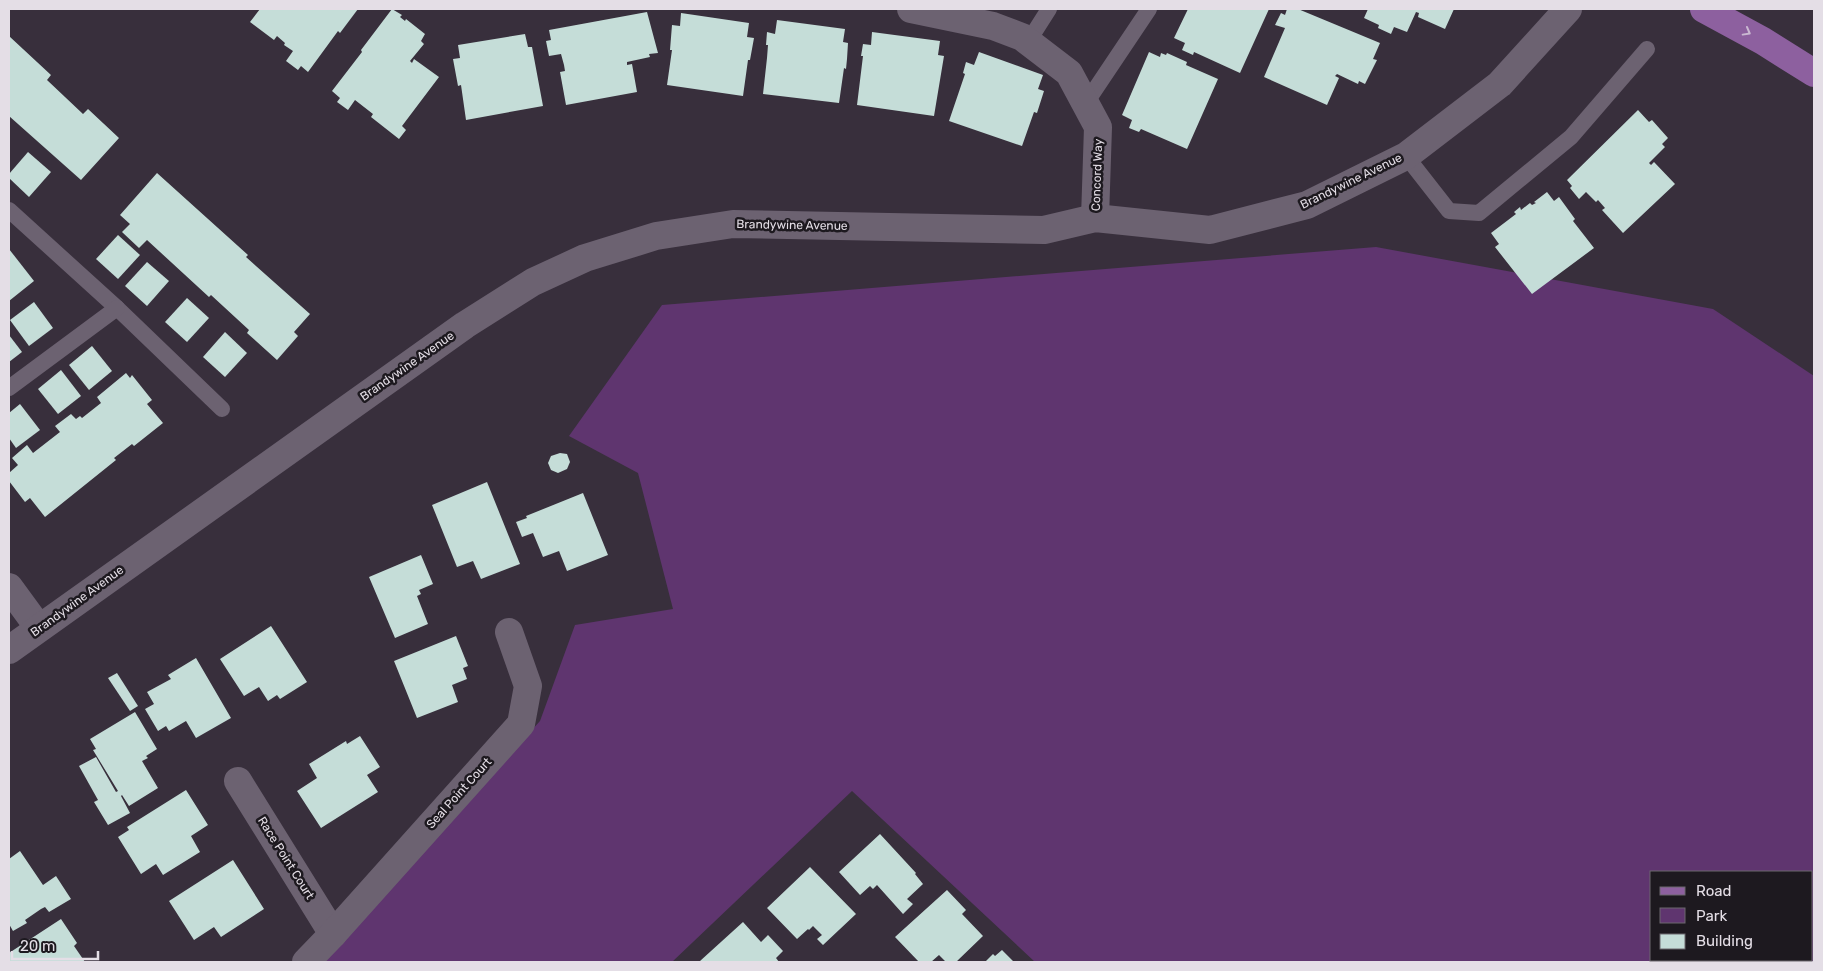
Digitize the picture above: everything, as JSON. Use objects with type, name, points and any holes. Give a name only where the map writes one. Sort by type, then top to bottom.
[{"type":"main road","points":[[1704,9],[1763,41],[1814,73]]},
{"type":"street","name":"Concord Way","points":[[911,9],[993,26],[1022,37],[1069,73],[1098,127],[1095,218]]},
{"type":"street","name":"Brandywine Avenue","points":[[9,650],[465,325],[533,282],[585,258],[656,236],[733,224],[1044,230],[1095,218],[1210,230],[1307,205],[1406,156],[1500,84],[1568,9]]},
{"type":"street","points":[[9,588],[39,628]]},
{"type":"street","name":"Seal Point Court","points":[[306,962],[520,724],[528,686],[509,632]]},
{"type":"street","name":"Race Point Court","points":[[238,781],[333,934]]},
{"type":"lane","points":[[1028,42],[1048,9]]},
{"type":"lane","points":[[1086,103],[1149,9]]},
{"type":"lane","points":[[1406,156],[1449,210],[1479,213],[1571,137],[1647,49]]},
{"type":"lane","points":[[9,210],[117,308],[222,409]]},
{"type":"lane","points":[[9,388],[117,308]]},
{"type":"green space","points":[[1376,247],[1713,309],[1814,376],[1814,962],[1035,962],[852,791],[672,962],[323,962],[540,721],[575,625],[673,609],[638,473],[569,436],[662,305]]},
{"type":"building","points":[[260,9],[358,9],[340,33],[338,31],[308,72],[301,66],[298,70],[286,61],[293,51],[284,45],[285,43],[277,36],[274,40],[250,22]]},
{"type":"building","points":[[392,9],[402,15],[400,17],[405,21],[406,19],[425,34],[421,41],[424,44],[410,61],[412,63],[414,59],[439,77],[402,126],[406,130],[399,139],[371,117],[373,114],[355,100],[348,110],[337,102],[340,98],[332,91]]},
{"type":"building","points":[[1188,9],[1269,9],[1240,73],[1194,52],[1193,55],[1182,50],[1185,43],[1174,38]]},
{"type":"building","points":[[1287,9],[1298,9],[1380,43],[1373,59],[1377,60],[1365,84],[1359,81],[1358,84],[1337,74],[1335,76],[1339,78],[1327,105],[1264,77],[1285,28],[1275,25],[1281,13],[1285,15]]},
{"type":"building","points":[[1368,9],[1454,9],[1445,29],[1418,17],[1419,13],[1416,12],[1407,32],[1394,27],[1391,34],[1378,28],[1379,25],[1364,18]]},
{"type":"building","points":[[647,12],[658,53],[649,54],[650,57],[627,62],[627,65],[632,64],[637,92],[566,105],[560,72],[565,71],[564,65],[561,54],[549,56],[546,41],[551,40],[549,30]]},
{"type":"building","points":[[681,13],[749,23],[747,37],[754,38],[750,60],[748,60],[743,96],[667,85],[672,50],[670,50],[672,25],[680,26]]},
{"type":"building","points":[[777,20],[845,29],[843,42],[848,43],[847,59],[839,103],[763,94],[768,45],[766,45],[767,32],[775,34]]},
{"type":"building","points":[[872,32],[940,41],[938,55],[944,56],[934,116],[857,105],[863,44],[871,45]]},
{"type":"building","points":[[525,34],[528,47],[532,47],[543,106],[466,120],[461,85],[458,86],[453,59],[460,58],[458,45]]},
{"type":"building","points":[[9,36],[51,75],[47,80],[83,114],[88,109],[119,138],[81,180],[9,116]]},
{"type":"building","points":[[979,52],[1043,75],[1038,89],[1044,91],[1037,113],[1034,112],[1022,146],[949,121],[965,74],[963,73],[966,62],[974,65]]},
{"type":"building","points":[[1149,52],[1160,57],[1161,53],[1166,55],[1167,53],[1187,62],[1186,65],[1218,79],[1187,149],[1141,129],[1139,132],[1129,128],[1132,120],[1122,115]]},
{"type":"building","points":[[1638,110],[1649,122],[1652,120],[1668,138],[1662,144],[1665,147],[1649,163],[1651,165],[1654,162],[1675,184],[1623,233],[1602,210],[1605,208],[1598,200],[1596,202],[1586,192],[1579,199],[1570,188],[1572,186],[1567,180]]},
{"type":"building","points":[[28,152],[51,172],[29,197],[9,178],[9,174]]},
{"type":"building","points":[[157,173],[310,314],[294,332],[298,336],[277,360],[247,333],[249,330],[211,295],[209,297],[147,240],[139,248],[122,232],[130,224],[120,215]]},
{"type":"building","points":[[1547,192],[1554,201],[1559,197],[1575,219],[1573,221],[1594,248],[1532,294],[1495,247],[1499,244],[1491,233],[1516,214],[1514,212],[1520,207],[1521,210],[1530,203],[1532,205],[1536,203],[1534,202]]},
{"type":"building","points":[[118,235],[140,255],[118,279],[96,259]]},
{"type":"building","points":[[9,249],[34,281],[9,301]]},
{"type":"building","points":[[147,262],[169,281],[147,306],[125,286]]},
{"type":"building","points":[[187,298],[209,318],[187,342],[165,322]]},
{"type":"building","points":[[34,302],[53,328],[29,346],[10,320]]},
{"type":"building","points":[[225,332],[247,353],[225,377],[203,357]]},
{"type":"building","points":[[9,335],[22,352],[9,362]]},
{"type":"building","points":[[92,346],[112,371],[89,390],[69,365]]},
{"type":"building","points":[[61,370],[81,396],[58,414],[38,389]]},
{"type":"building","points":[[126,373],[130,378],[132,375],[152,400],[147,404],[163,423],[134,446],[132,444],[114,458],[116,460],[45,517],[30,498],[25,502],[9,481],[9,473],[18,465],[12,458],[27,445],[33,453],[60,432],[55,426],[71,414],[76,419],[80,416],[82,418],[101,403],[97,397]]},
{"type":"building","points":[[20,404],[40,430],[16,448],[9,438],[9,413]]},
{"type":"building","points":[[560,453],[567,454],[570,462],[567,469],[558,473],[551,470],[548,463],[551,456]]},
{"type":"building","points":[[487,482],[520,564],[481,579],[473,561],[457,567],[432,505]]},
{"type":"building","points":[[583,493],[608,555],[567,571],[559,551],[543,557],[533,533],[522,537],[516,522],[527,518],[526,516]]},
{"type":"building","points":[[421,555],[433,584],[419,590],[421,594],[417,596],[428,624],[395,638],[369,577]]},
{"type":"building","points":[[271,626],[307,682],[280,699],[277,695],[268,701],[259,687],[244,696],[220,659]]},
{"type":"building","points":[[456,636],[468,666],[463,668],[467,679],[452,685],[458,702],[417,718],[394,661]]},
{"type":"building","points":[[196,658],[231,718],[196,738],[186,721],[169,731],[166,726],[158,731],[145,709],[154,704],[147,692],[171,679],[168,675]]},
{"type":"building","points":[[117,673],[138,706],[130,711],[108,678]]},
{"type":"building","points":[[135,712],[157,749],[142,761],[158,788],[129,806],[122,795],[130,813],[108,825],[94,802],[98,800],[79,766],[96,757],[116,792],[118,791],[93,750],[96,749],[90,739]]},
{"type":"building","points":[[360,736],[380,767],[367,775],[378,792],[321,828],[297,791],[317,778],[309,764],[346,741],[347,744]]},
{"type":"building","points":[[186,790],[208,825],[191,836],[200,852],[163,875],[156,864],[141,874],[118,837],[129,830],[127,827]]},
{"type":"building","points":[[880,834],[916,873],[923,884],[907,899],[913,904],[903,914],[877,885],[873,889],[870,886],[860,895],[839,872]]},
{"type":"building","points":[[20,851],[43,885],[56,876],[71,899],[49,912],[45,907],[41,909],[25,920],[27,923],[13,931],[9,924],[9,859]]},
{"type":"building","points":[[233,860],[264,909],[221,937],[214,927],[194,940],[169,901]]},
{"type":"building","points":[[810,867],[856,914],[823,945],[817,939],[822,935],[813,926],[797,939],[767,908]]},
{"type":"building","points":[[947,890],[966,910],[962,914],[983,936],[956,962],[946,962],[939,955],[931,962],[919,962],[895,937]]},
{"type":"building","points":[[61,919],[77,943],[74,946],[85,962],[9,962],[9,953]]},
{"type":"building","points":[[743,922],[761,942],[768,935],[783,951],[776,958],[779,962],[700,961]]},
{"type":"building","points":[[1002,950],[1014,962],[985,962],[993,954],[995,956]]}]
